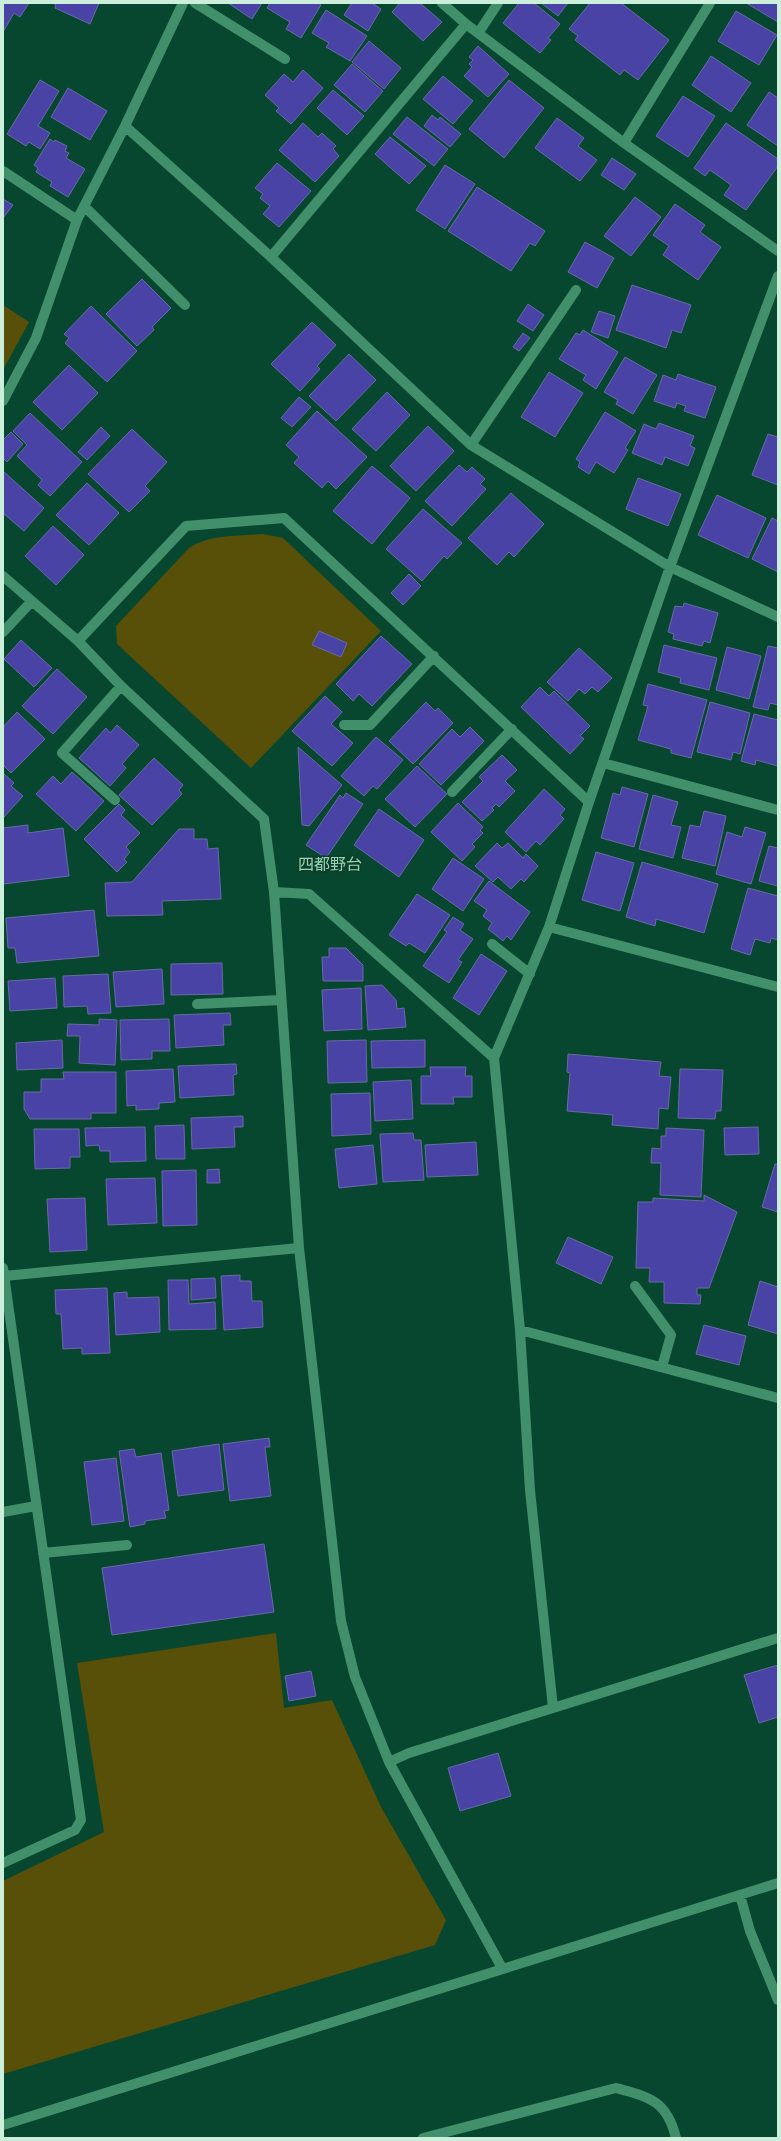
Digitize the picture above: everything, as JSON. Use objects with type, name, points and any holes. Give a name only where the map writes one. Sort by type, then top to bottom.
[{"type":"street","points":[[3,401],[36,338],[77,220],[125,126],[183,3]]},
{"type":"street","points":[[195,3],[285,59]]},
{"type":"street","points":[[442,3],[466,24],[479,32],[624,143],[778,251]]},
{"type":"street","points":[[479,32],[498,3]]},
{"type":"street","points":[[624,143],[710,3]]},
{"type":"street","points":[[271,257],[466,24]]},
{"type":"street","points":[[125,126],[271,257],[471,445],[670,567],[778,617]]},
{"type":"street","points":[[3,171],[77,220]]},
{"type":"street","points":[[84,206],[185,305]]},
{"type":"street","points":[[552,1708],[530,1490],[520,1330],[494,1058],[549,927],[589,802],[670,567],[778,276]]},
{"type":"street","points":[[471,445],[576,290]]},
{"type":"street","points":[[78,641],[186,526],[284,518],[434,656],[589,802]]},
{"type":"street","points":[[3,576],[31,602],[78,641],[121,686],[264,819],[274,892],[300,1248],[341,1622],[355,1677],[389,1762],[502,1968]]},
{"type":"street","points":[[3,632],[31,602]]},
{"type":"street","points":[[344,725],[370,726],[434,656]]},
{"type":"street","points":[[115,800],[62,753],[121,686]]},
{"type":"street","points":[[452,792],[512,729]]},
{"type":"street","points":[[603,763],[778,810]]},
{"type":"street","points":[[274,892],[309,894],[494,1058]]},
{"type":"street","points":[[549,927],[778,987]]},
{"type":"street","points":[[492,944],[530,974]]},
{"type":"street","points":[[197,1004],[281,1000]]},
{"type":"street","points":[[3,1863],[75,1830],[81,1820],[80,1798],[36,1506],[4,1272],[300,1248]]},
{"type":"street","points":[[635,1286],[671,1335],[662,1367]]},
{"type":"street","points":[[520,1330],[778,1398]]},
{"type":"street","points":[[3,1512],[36,1506]]},
{"type":"street","points":[[44,1553],[127,1545]]},
{"type":"street","points":[[389,1762],[409,1753],[778,1638]]},
{"type":"street","points":[[3,2125],[778,1883]]},
{"type":"street","points":[[740,1895],[750,1931],[778,2000]]},
{"type":"street","points":[[423,2138],[616,2088],[648,2096],[664,2111],[674,2129],[676,2138]]},
{"type":"shaded area","points":[[3,305],[29,322],[3,370]]},
{"type":"shaded area","points":[[263,534],[283,538],[381,631],[251,768],[117,644],[116,626],[189,548],[197,543],[215,538]]},
{"type":"shaded area","points":[[276,1633],[284,1708],[332,1700],[381,1807],[446,1920],[435,1945],[3,2074],[3,1881],[104,1832],[77,1663]]},
{"type":"building","points":[[3,3],[29,3],[20,17],[14,13],[3,32]]},
{"type":"building","points":[[53,3],[99,3],[90,24],[55,8],[56,5]]},
{"type":"building","points":[[228,3],[262,3],[252,19]]},
{"type":"building","points":[[270,3],[318,3],[321,5],[301,38],[286,29],[290,22],[267,8]]},
{"type":"building","points":[[352,3],[372,3],[381,9],[368,31],[344,15]]},
{"type":"building","points":[[400,3],[420,3],[442,22],[423,41],[392,12]]},
{"type":"building","points":[[519,3],[534,3],[560,24],[548,38],[551,40],[540,53],[503,23]]},
{"type":"building","points":[[541,3],[568,3],[558,16]]},
{"type":"building","points":[[590,3],[621,3],[669,40],[638,80],[624,70],[620,75],[575,40],[578,36],[569,29]]},
{"type":"building","points":[[746,3],[778,3],[778,22]]},
{"type":"building","points":[[326,10],[367,36],[350,61],[326,47],[329,43],[312,33]]},
{"type":"building","points":[[736,11],[777,35],[759,65],[718,41]]},
{"type":"building","points":[[369,41],[401,68],[384,89],[352,62]]},
{"type":"building","points":[[478,46],[509,74],[488,97],[464,76],[472,67],[469,64],[473,60],[469,57]]},
{"type":"building","points":[[711,56],[751,83],[731,112],[692,85]]},
{"type":"building","points":[[352,64],[383,91],[365,112],[334,85]]},
{"type":"building","points":[[303,70],[323,88],[291,124],[276,111],[279,108],[265,95],[284,74],[293,82]]},
{"type":"building","points":[[443,76],[473,101],[453,124],[423,99]]},
{"type":"building","points":[[40,80],[59,91],[38,126],[50,133],[40,149],[29,142],[26,146],[7,134]]},
{"type":"building","points":[[509,80],[544,108],[504,158],[469,129]]},
{"type":"building","points":[[68,88],[107,111],[90,140],[51,117]]},
{"type":"building","points":[[333,90],[364,116],[347,135],[317,108]]},
{"type":"building","points":[[769,92],[778,98],[778,146],[747,125]]},
{"type":"building","points":[[683,96],[715,116],[688,157],[656,136]]},
{"type":"building","points":[[432,115],[438,120],[440,117],[461,134],[450,147],[424,126]]},
{"type":"building","points":[[407,117],[448,149],[434,166],[393,134]]},
{"type":"building","points":[[557,118],[584,138],[578,146],[597,160],[580,181],[535,148]]},
{"type":"building","points":[[303,123],[318,137],[322,133],[336,146],[333,149],[339,156],[315,182],[279,150]]},
{"type":"building","points":[[726,123],[778,159],[778,166],[746,210],[724,195],[731,185],[710,170],[705,176],[694,168]]},
{"type":"building","points":[[390,137],[426,166],[409,184],[375,154]]},
{"type":"building","points":[[50,139],[54,142],[55,140],[67,146],[65,151],[69,153],[66,158],[85,169],[68,197],[50,186],[52,182],[36,172],[38,168],[34,165]]},
{"type":"building","points":[[612,158],[636,174],[624,190],[601,175]]},
{"type":"building","points":[[277,163],[311,191],[279,227],[263,214],[270,206],[260,198],[263,194],[255,188]]},
{"type":"building","points":[[445,165],[475,184],[445,229],[416,210]]},
{"type":"building","points":[[477,187],[545,231],[535,246],[530,243],[511,271],[448,231]]},
{"type":"building","points":[[635,197],[661,217],[631,256],[604,236]]},
{"type":"building","points":[[3,199],[13,205],[3,218]]},
{"type":"building","points":[[675,204],[705,225],[700,232],[721,247],[698,280],[663,255],[669,246],[653,235]]},
{"type":"building","points":[[585,242],[614,258],[597,288],[568,272]]},
{"type":"building","points":[[142,279],[171,308],[152,327],[154,330],[137,346],[106,314]]},
{"type":"building","points":[[632,285],[691,305],[681,333],[672,330],[666,348],[616,330]]},
{"type":"building","points":[[528,304],[544,315],[533,331],[517,321]]},
{"type":"building","points":[[91,306],[137,351],[107,382],[65,343],[69,338],[64,334]]},
{"type":"building","points":[[599,311],[615,316],[608,338],[591,332]]},
{"type":"building","points":[[312,322],[336,345],[317,366],[320,369],[300,391],[271,364]]},
{"type":"building","points":[[583,330],[618,352],[596,389],[583,380],[586,375],[559,359],[576,333],[580,335]]},
{"type":"building","points":[[523,333],[530,338],[519,351],[513,347]]},
{"type":"building","points":[[349,354],[376,380],[336,421],[309,396]]},
{"type":"building","points":[[625,357],[657,375],[633,414],[616,404],[618,400],[604,392]]},
{"type":"building","points":[[69,365],[98,393],[62,430],[33,402]]},
{"type":"building","points":[[549,372],[583,393],[555,437],[521,417]]},
{"type":"building","points":[[678,374],[716,387],[705,418],[684,411],[686,406],[677,403],[675,408],[654,401],[663,375],[676,380]]},
{"type":"building","points":[[387,392],[410,415],[376,451],[352,429]]},
{"type":"building","points":[[299,397],[311,407],[292,427],[281,418]]},
{"type":"building","points":[[317,411],[367,457],[336,489],[328,481],[322,488],[294,463],[299,457],[286,445]]},
{"type":"building","points":[[605,412],[636,431],[625,448],[628,450],[614,473],[596,462],[589,474],[578,467],[580,462],[576,459]]},
{"type":"building","points":[[30,413],[82,462],[50,496],[38,485],[42,480],[17,456],[27,445],[13,431]]},
{"type":"building","points":[[659,423],[694,436],[690,446],[695,448],[688,466],[665,457],[662,465],[632,453],[644,424],[656,429]]},
{"type":"building","points":[[428,426],[454,451],[416,491],[390,466]]},
{"type":"building","points":[[101,427],[110,436],[87,460],[78,452]]},
{"type":"building","points":[[132,429],[167,462],[145,486],[150,491],[129,512],[88,474]]},
{"type":"building","points":[[11,432],[23,444],[7,462],[3,458],[3,440]]},
{"type":"building","points":[[768,434],[778,437],[778,485],[752,475]]},
{"type":"building","points":[[459,465],[467,472],[472,467],[485,479],[480,484],[486,489],[452,526],[425,501]]},
{"type":"building","points":[[372,466],[410,498],[372,544],[333,511]]},
{"type":"building","points":[[3,471],[44,508],[24,531],[3,513]]},
{"type":"building","points":[[638,478],[681,494],[668,526],[626,509]]},
{"type":"building","points":[[87,483],[119,513],[89,545],[56,515]]},
{"type":"building","points":[[511,493],[544,524],[514,557],[509,552],[497,565],[468,538]]},
{"type":"building","points":[[717,495],[766,518],[748,558],[698,535]]},
{"type":"building","points":[[423,509],[462,543],[447,559],[444,556],[422,581],[386,549]]},
{"type":"building","points":[[772,518],[778,521],[778,572],[752,559]]},
{"type":"building","points":[[53,526],[84,555],[56,585],[25,556]]},
{"type":"building","points":[[409,574],[421,586],[403,605],[391,593]]},
{"type":"building","points":[[684,603],[718,613],[710,643],[704,641],[702,646],[673,639],[674,634],[668,632],[675,606],[683,607]]},
{"type":"building","points":[[319,631],[347,643],[341,657],[312,645]]},
{"type":"building","points":[[381,636],[412,664],[372,706],[359,694],[353,701],[336,684]]},
{"type":"building","points":[[21,640],[52,668],[34,687],[4,659]]},
{"type":"building","points":[[664,645],[717,658],[709,690],[680,683],[681,678],[658,672]]},
{"type":"building","points":[[768,646],[778,648],[778,705],[770,703],[768,710],[753,707]]},
{"type":"building","points":[[727,647],[761,656],[749,699],[716,690]]},
{"type":"building","points":[[579,648],[612,678],[598,692],[592,687],[585,694],[579,689],[568,701],[547,682]]},
{"type":"building","points":[[57,669],[87,697],[53,734],[22,706]]},
{"type":"building","points":[[648,684],[707,700],[691,758],[671,753],[671,749],[638,740],[648,706],[643,705]]},
{"type":"building","points":[[540,687],[549,696],[554,691],[590,726],[580,736],[584,739],[570,754],[521,707]]},
{"type":"building","points":[[325,696],[342,712],[331,724],[353,743],[332,766],[292,731]]},
{"type":"building","points":[[426,702],[435,711],[438,708],[453,723],[413,764],[389,741]]},
{"type":"building","points":[[710,702],[750,713],[740,754],[733,752],[731,760],[697,752]]},
{"type":"building","points":[[17,712],[45,739],[11,773],[3,765],[3,727]]},
{"type":"building","points":[[754,714],[778,720],[778,766],[756,760],[755,765],[741,761]]},
{"type":"building","points":[[117,725],[139,745],[122,764],[126,768],[110,786],[79,758],[106,728],[110,733]]},
{"type":"building","points":[[470,727],[484,741],[441,785],[419,764],[452,729],[460,737]]},
{"type":"building","points":[[376,737],[403,760],[377,789],[373,786],[364,796],[341,776]]},
{"type":"building","points":[[298,747],[342,785],[309,826],[302,825]]},
{"type":"building","points":[[502,755],[517,770],[505,781],[515,791],[499,807],[496,804],[492,808],[494,810],[482,821],[462,802],[483,781],[479,777]]},
{"type":"building","points":[[154,758],[183,785],[179,790],[182,794],[152,825],[119,795]]},
{"type":"building","points":[[417,766],[447,794],[415,827],[385,799]]},
{"type":"building","points":[[72,772],[104,801],[76,831],[36,794],[53,776],[61,784]]},
{"type":"building","points":[[3,773],[14,783],[11,786],[23,796],[3,818]]},
{"type":"building","points":[[622,787],[648,794],[634,847],[601,838],[613,793],[620,795]]},
{"type":"building","points":[[544,789],[565,809],[560,815],[564,819],[540,845],[536,841],[526,852],[505,832]]},
{"type":"building","points":[[346,793],[363,804],[326,858],[306,845],[340,795],[343,798]]},
{"type":"building","points":[[653,795],[678,802],[671,825],[681,827],[673,858],[639,849]]},
{"type":"building","points":[[458,803],[483,827],[480,830],[483,833],[472,844],[475,847],[462,861],[431,832]]},
{"type":"building","points":[[119,804],[125,810],[121,815],[140,833],[126,847],[130,852],[124,859],[127,862],[117,872],[84,839]]},
{"type":"building","points":[[379,809],[424,840],[399,877],[354,845]]},
{"type":"building","points":[[704,811],[726,816],[715,866],[682,858],[690,825],[700,827]]},
{"type":"building","points":[[28,825],[28,833],[63,828],[69,876],[3,884],[3,828]]},
{"type":"building","points":[[745,827],[766,833],[751,884],[716,874],[727,832],[742,837]]},
{"type":"building","points":[[179,829],[194,829],[194,839],[207,839],[208,849],[218,848],[221,899],[162,901],[163,915],[107,916],[105,883],[132,882]]},
{"type":"building","points":[[497,843],[502,848],[508,843],[523,858],[526,854],[538,866],[524,882],[521,879],[511,889],[498,877],[493,882],[475,866]]},
{"type":"building","points":[[769,846],[778,848],[778,886],[759,881]]},
{"type":"building","points":[[596,852],[634,863],[620,911],[582,900]]},
{"type":"building","points":[[453,858],[484,879],[463,911],[432,889]]},
{"type":"building","points":[[642,862],[718,884],[704,933],[656,919],[655,926],[626,917]]},
{"type":"building","points":[[489,881],[530,912],[511,940],[507,936],[503,941],[488,929],[492,923],[483,916],[487,910],[474,901]]},
{"type":"building","points":[[748,888],[778,896],[778,940],[771,938],[770,943],[755,939],[750,955],[731,949]]},
{"type":"building","points":[[417,894],[450,915],[425,953],[409,943],[406,946],[389,935]]},
{"type":"building","points":[[94,910],[99,956],[17,963],[15,948],[8,948],[6,918]]},
{"type":"building","points":[[453,917],[464,924],[460,930],[473,939],[458,960],[462,962],[449,983],[423,966],[447,932],[444,930]]},
{"type":"building","points":[[329,948],[346,948],[363,965],[363,981],[323,981],[322,957],[329,957]]},
{"type":"building","points":[[481,954],[507,971],[479,1015],[453,998]]},
{"type":"building","points":[[222,963],[223,994],[171,995],[171,964]]},
{"type":"building","points":[[162,969],[164,1004],[116,1007],[113,972]]},
{"type":"building","points":[[108,974],[111,1013],[88,1014],[87,1006],[64,1007],[63,976]]},
{"type":"building","points":[[55,978],[57,1008],[10,1011],[8,981]]},
{"type":"building","points":[[382,985],[396,1000],[397,1009],[404,1008],[406,1027],[368,1030],[365,986]]},
{"type":"building","points":[[361,988],[362,1029],[324,1031],[322,990]]},
{"type":"building","points":[[230,1013],[231,1025],[223,1025],[224,1045],[176,1048],[174,1015]]},
{"type":"building","points":[[99,1019],[117,1020],[115,1065],[79,1063],[80,1036],[67,1036],[68,1024],[99,1025]]},
{"type":"building","points":[[169,1019],[170,1051],[152,1051],[152,1059],[121,1060],[120,1020]]},
{"type":"building","points":[[62,1040],[63,1068],[17,1070],[16,1043]]},
{"type":"building","points":[[366,1040],[367,1082],[328,1083],[327,1041]]},
{"type":"building","points":[[425,1040],[425,1067],[372,1068],[371,1041]]},
{"type":"building","points":[[568,1054],[661,1062],[659,1076],[671,1077],[668,1109],[659,1108],[658,1129],[612,1125],[613,1115],[567,1111],[570,1073],[567,1072]]},
{"type":"building","points":[[236,1064],[237,1074],[233,1075],[234,1095],[180,1098],[178,1066]]},
{"type":"building","points":[[430,1067],[466,1067],[465,1076],[472,1076],[472,1097],[453,1097],[454,1104],[421,1104],[421,1076],[431,1076]]},
{"type":"building","points":[[173,1069],[175,1102],[159,1103],[159,1109],[136,1110],[136,1105],[127,1106],[126,1071]]},
{"type":"building","points":[[680,1069],[723,1070],[721,1111],[716,1111],[715,1119],[678,1118]]},
{"type":"building","points":[[63,1072],[116,1072],[116,1113],[91,1113],[91,1119],[30,1119],[24,1109],[24,1092],[41,1092],[41,1079],[64,1079]]},
{"type":"building","points":[[411,1080],[413,1119],[375,1121],[373,1082]]},
{"type":"building","points":[[370,1093],[371,1134],[332,1136],[331,1094]]},
{"type":"building","points":[[243,1116],[243,1127],[234,1127],[235,1147],[192,1149],[191,1118]]},
{"type":"building","points":[[184,1125],[185,1159],[156,1159],[155,1126]]},
{"type":"building","points":[[145,1127],[146,1161],[110,1162],[110,1151],[100,1151],[99,1145],[86,1146],[85,1128]]},
{"type":"building","points":[[758,1127],[759,1154],[725,1155],[724,1128]]},
{"type":"building","points":[[666,1128],[704,1130],[701,1197],[660,1195],[661,1163],[651,1163],[652,1148],[661,1149],[661,1136],[666,1136]]},
{"type":"building","points":[[34,1129],[79,1129],[80,1157],[70,1157],[70,1168],[35,1169]]},
{"type":"building","points":[[413,1133],[414,1140],[421,1140],[424,1180],[383,1182],[380,1134]]},
{"type":"building","points":[[476,1142],[478,1175],[427,1177],[425,1145]]},
{"type":"building","points":[[373,1145],[377,1184],[339,1188],[335,1149]]},
{"type":"building","points":[[775,1164],[778,1164],[778,1212],[762,1207]]},
{"type":"building","points":[[219,1169],[220,1183],[207,1183],[207,1170]]},
{"type":"building","points":[[196,1170],[197,1225],[163,1226],[162,1171]]},
{"type":"building","points":[[155,1178],[157,1223],[108,1225],[106,1179]]},
{"type":"building","points":[[704,1195],[737,1212],[709,1288],[697,1288],[697,1295],[701,1295],[700,1304],[664,1303],[664,1282],[649,1282],[650,1268],[636,1268],[638,1202],[653,1202],[653,1198],[704,1201]]},
{"type":"building","points":[[85,1198],[87,1250],[50,1252],[47,1199]]},
{"type":"building","points":[[568,1237],[613,1257],[601,1284],[556,1263]]},
{"type":"building","points":[[240,1275],[240,1281],[251,1281],[252,1301],[262,1301],[263,1327],[224,1330],[221,1276]]},
{"type":"building","points":[[215,1278],[216,1298],[191,1300],[191,1279]]},
{"type":"building","points":[[168,1280],[188,1280],[189,1304],[215,1302],[216,1329],[169,1330]]},
{"type":"building","points":[[760,1281],[778,1287],[778,1334],[748,1325]]},
{"type":"building","points":[[107,1288],[110,1353],[82,1354],[82,1348],[63,1349],[61,1314],[56,1314],[55,1290]]},
{"type":"building","points":[[127,1292],[127,1298],[159,1297],[160,1332],[116,1335],[114,1293]]},
{"type":"building","points":[[704,1325],[746,1336],[739,1365],[696,1354]]},
{"type":"building","points":[[269,1438],[270,1447],[265,1447],[271,1496],[230,1501],[223,1444]]},
{"type":"building","points":[[219,1444],[224,1490],[178,1496],[172,1451]]},
{"type":"building","points":[[134,1449],[136,1457],[161,1453],[169,1510],[164,1511],[166,1518],[145,1521],[145,1524],[130,1527],[119,1451]]},
{"type":"building","points":[[116,1458],[124,1521],[92,1525],[84,1462]]},
{"type":"building","points":[[264,1544],[274,1612],[112,1635],[102,1568]]},
{"type":"building","points":[[778,1665],[778,1717],[759,1723],[744,1675]]},
{"type":"building","points":[[311,1671],[316,1696],[289,1701],[285,1676]]},
{"type":"building","points":[[498,1753],[511,1796],[460,1811],[448,1768]]},
{"type":"district","name":"四都野台","points":[[330,864]]}]
